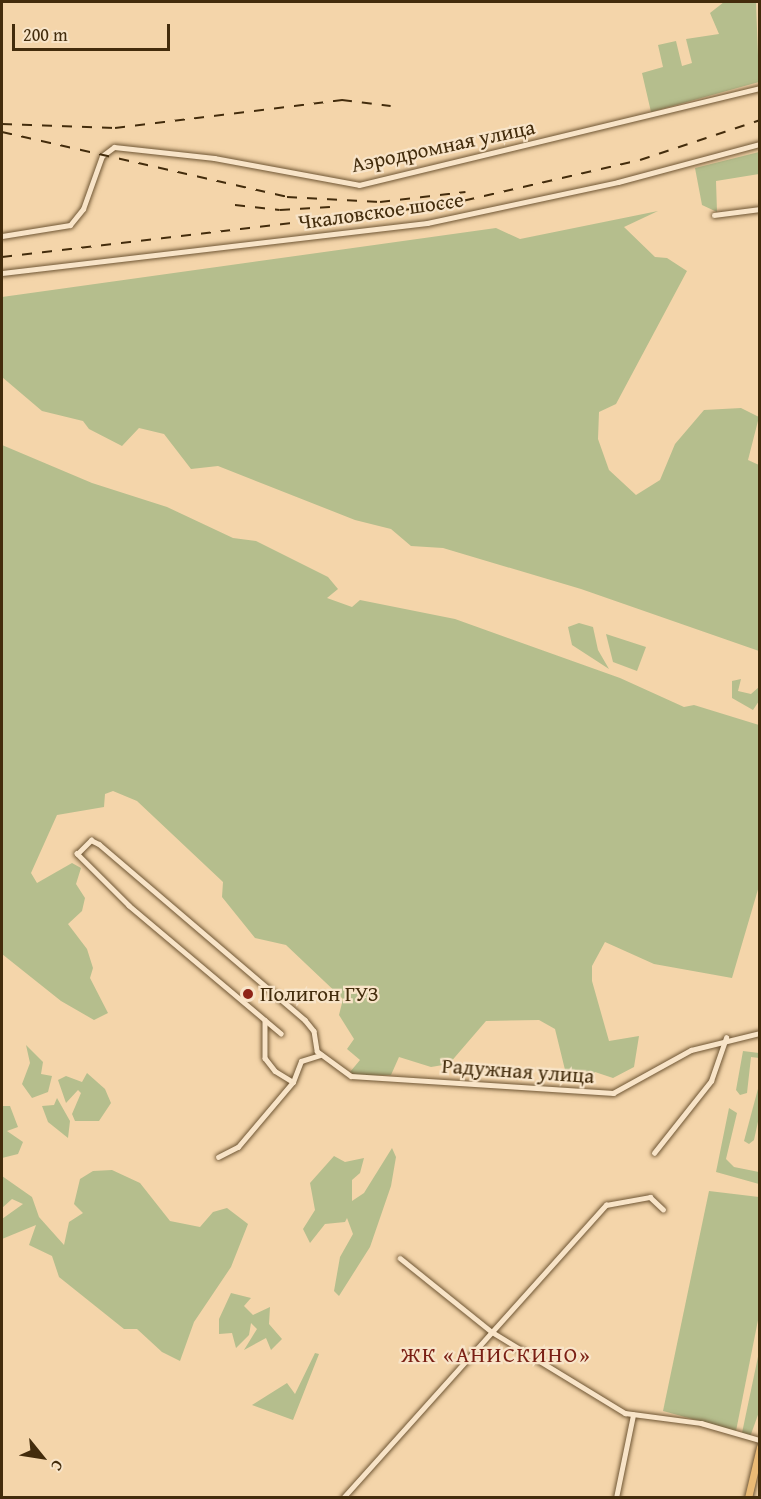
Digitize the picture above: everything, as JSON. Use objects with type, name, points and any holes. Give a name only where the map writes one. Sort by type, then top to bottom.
[{"type":"main road","points":[[748,1497],[759,1447]]},
{"type":"street","name":"Аэродромная улица","points":[[2,236],[61,229],[76,220],[100,160],[110,148],[127,146],[359,185],[759,88]]},
{"type":"street","name":"Чкаловское шоссе","points":[[2,273],[427,223],[595,188],[759,144]]},
{"type":"street","points":[[714,215],[759,209]]},
{"type":"street","points":[[218,1157],[238,1147],[293,1082],[305,1057],[321,1055],[305,1020],[99,844],[92,840],[77,854],[129,906],[281,1034]]},
{"type":"street","points":[[265,1020],[265,1058],[275,1071],[293,1082]]},
{"type":"street","name":"Радужная улица","points":[[321,1055],[351,1076],[613,1093],[691,1050],[726,1038],[759,1033]]},
{"type":"street","points":[[654,1153],[711,1081],[726,1038]]},
{"type":"street","points":[[343,1497],[606,1205],[650,1197],[663,1209]]},
{"type":"street","points":[[400,1258],[492,1332],[633,1415],[675,1418],[759,1440]]},
{"type":"street","points":[[616,1497],[633,1415]]},
{"type":"green space","points":[[724,2],[756,2],[759,82],[651,112],[642,73],[663,67],[658,45],[676,41],[682,66],[692,63],[686,39],[719,34],[710,13]]},
{"type":"green space","points":[[759,152],[759,174],[716,181],[717,212],[702,205],[695,168]]},
{"type":"green space","points":[[658,211],[624,227],[655,257],[667,258],[687,271],[616,404],[599,412],[598,439],[609,470],[636,495],[660,480],[675,444],[704,410],[741,408],[759,417],[748,460],[759,465],[759,651],[581,589],[443,548],[411,546],[391,529],[355,520],[218,466],[191,469],[164,434],[139,428],[122,446],[89,429],[83,421],[42,411],[2,377],[2,297],[496,228],[520,239]]},
{"type":"green space","points":[[2,445],[92,483],[167,507],[233,538],[256,541],[328,577],[338,589],[327,598],[352,607],[360,600],[455,619],[620,678],[684,707],[694,705],[759,725],[759,886],[732,978],[654,964],[605,942],[592,966],[592,981],[609,1041],[639,1036],[634,1067],[613,1078],[595,1072],[589,1079],[567,1078],[555,1029],[539,1020],[486,1021],[449,1064],[431,1067],[399,1057],[391,1075],[357,1076],[350,1072],[360,1060],[347,1049],[354,1039],[339,1015],[343,999],[286,945],[255,938],[222,897],[223,882],[137,801],[113,791],[105,794],[104,807],[57,815],[31,873],[37,883],[72,863],[81,868],[76,884],[85,898],[82,911],[68,924],[87,949],[93,968],[90,978],[108,1013],[94,1020],[61,1001],[2,954]]},
{"type":"green space","points":[[579,623],[593,627],[598,650],[609,669],[572,645],[568,627]]},
{"type":"green space","points":[[606,634],[646,647],[637,671],[613,662]]},
{"type":"green space","points":[[741,679],[738,691],[751,694],[759,687],[759,701],[753,710],[732,698],[732,681]]},
{"type":"green space","points":[[26,1045],[43,1062],[41,1074],[52,1076],[48,1092],[32,1098],[22,1084],[30,1063]]},
{"type":"green space","points":[[743,1051],[759,1053],[759,1058],[751,1057],[747,1093],[740,1095],[736,1090]]},
{"type":"green space","points":[[87,1073],[105,1089],[111,1103],[99,1121],[75,1121],[72,1114],[81,1093],[78,1090],[66,1103],[58,1080],[66,1076],[82,1082]]},
{"type":"green space","points":[[759,1085],[759,1117],[754,1140],[749,1144],[744,1141]]},
{"type":"green space","points":[[57,1098],[70,1121],[68,1138],[48,1122],[42,1106],[54,1105]]},
{"type":"green space","points":[[2,1106],[10,1106],[18,1127],[7,1131],[23,1142],[18,1154],[2,1158]]},
{"type":"green space","points":[[729,1108],[737,1113],[726,1159],[734,1167],[759,1172],[759,1184],[716,1172]]},
{"type":"green space","points":[[392,1148],[396,1157],[391,1186],[370,1247],[339,1296],[334,1291],[340,1257],[353,1234],[347,1218],[345,1222],[325,1224],[310,1243],[303,1229],[315,1210],[310,1183],[334,1156],[345,1162],[364,1158],[360,1173],[352,1180],[352,1201],[364,1193]]},
{"type":"green space","points":[[112,1170],[140,1183],[170,1221],[200,1227],[213,1212],[227,1208],[248,1224],[231,1267],[194,1322],[180,1361],[162,1352],[137,1329],[124,1329],[59,1277],[52,1256],[29,1245],[36,1225],[2,1239],[2,1219],[23,1204],[12,1199],[2,1208],[2,1176],[32,1197],[39,1217],[64,1245],[69,1222],[83,1213],[74,1204],[80,1179],[93,1171]]},
{"type":"green space","points":[[709,1191],[759,1197],[759,1315],[736,1431],[663,1411]]},
{"type":"green space","points":[[231,1293],[251,1298],[244,1306],[253,1315],[270,1307],[269,1324],[282,1339],[271,1350],[266,1338],[244,1350],[257,1329],[251,1323],[249,1335],[236,1348],[232,1333],[219,1334],[219,1319]]},
{"type":"green space","points":[[759,1352],[759,1412],[750,1437],[742,1433]]},
{"type":"green space","points":[[315,1353],[319,1354],[293,1420],[252,1405],[287,1383],[295,1394]]},
{"type":"railway","points":[[2,124],[115,128],[342,100],[391,106]]},
{"type":"railway","points":[[2,257],[445,205],[640,160],[760,120]]},
{"type":"railway","points":[[2,132],[287,197],[380,202],[465,192]]},
{"type":"railway","points":[[235,205],[280,210],[330,207]]},
{"type":"place","name":"Полигон ГУЗ","points":[[248,994]]},
{"type":"district","name":"ЖК «АНИСКИНО»","points":[[496,1355]]}]
